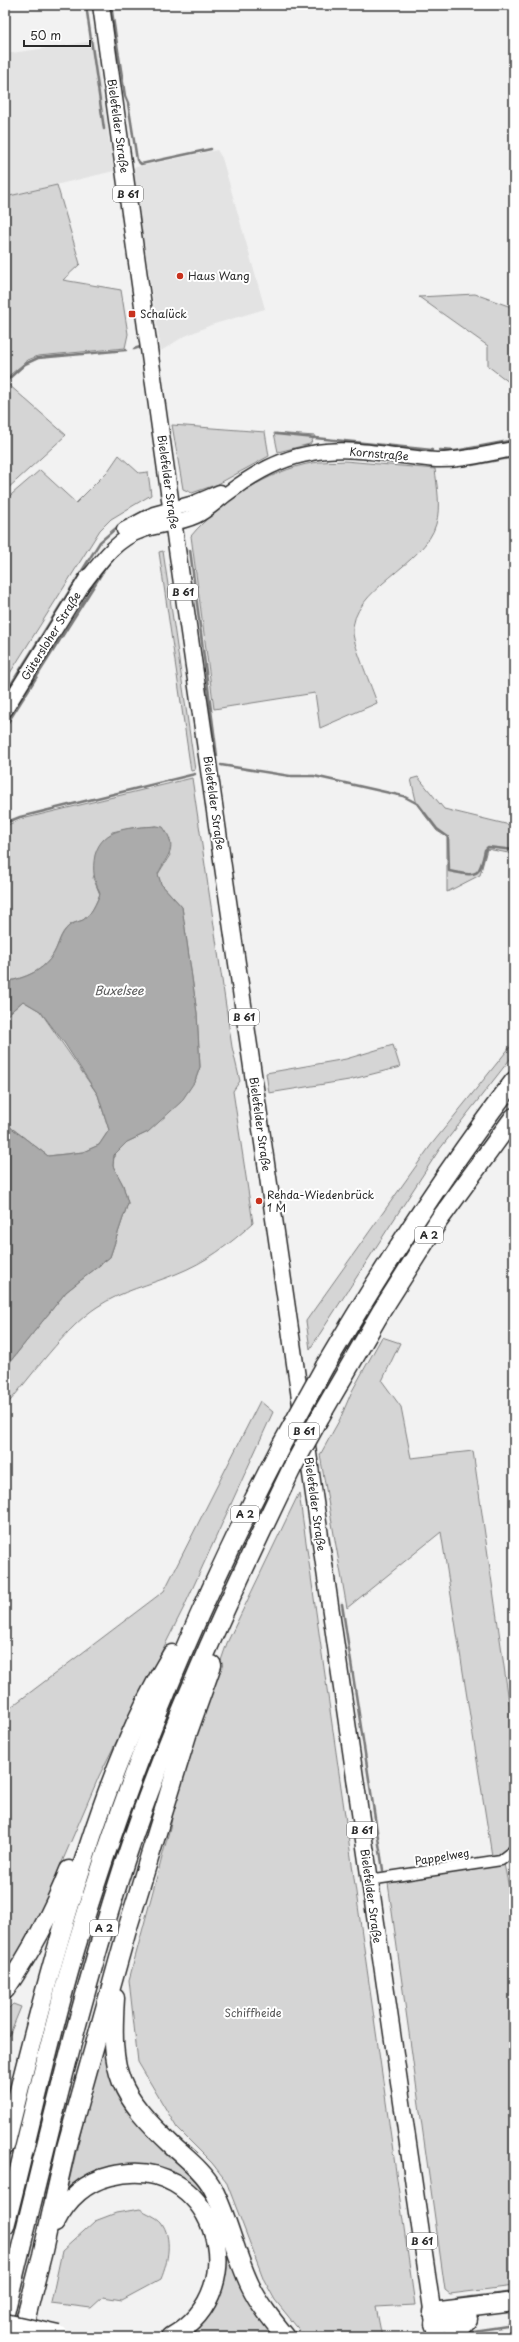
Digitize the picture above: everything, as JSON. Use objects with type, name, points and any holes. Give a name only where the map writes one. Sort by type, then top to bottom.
[{"type":"highway","name":"A 2","points":[[5,2226],[76,1948],[106,1852],[142,1751],[212,1586],[241,1523],[282,1444],[363,1301],[421,1211],[514,1081]]},
{"type":"highway","name":"A 2","points":[[5,2313],[95,1957],[126,1860],[161,1761],[200,1664],[292,1468],[382,1310],[438,1220],[514,1118]]},
{"type":"highway","points":[[21,2337],[42,2255],[66,2148],[127,1930],[187,1735],[249,1557]]},
{"type":"highway","points":[[5,2146],[67,1912],[109,1786],[134,1725],[162,1670],[212,1586]]},
{"type":"highway","points":[[5,1990],[26,1959],[55,1904],[90,1818],[109,1786]]},
{"type":"highway","points":[[127,1930],[116,1985],[113,2036],[115,2061],[124,2088],[133,2104],[148,2123],[200,2172],[212,2188],[226,2218],[250,2285],[263,2308],[286,2337]]},
{"type":"highway","points":[[42,2255],[62,2208],[77,2193],[95,2181],[115,2175],[136,2173],[157,2177],[177,2185],[193,2198],[206,2215],[215,2234],[218,2265],[215,2285],[206,2304],[194,2320],[171,2337]]},
{"type":"highway","points":[[434,2324],[514,2302]]},
{"type":"highway","points":[[434,2324],[514,2312]]},
{"type":"highway","points":[[452,2337],[468,2319]]},
{"type":"highway","points":[[5,2323],[63,2336]]},
{"type":"main road","name":"Bielefelder Straße","points":[[101,5],[173,516],[434,2324]]},
{"type":"street","name":"Kornstraße","points":[[173,516],[194,503],[217,494],[276,463],[312,452],[347,451],[438,460],[514,449]]},
{"type":"street","name":"Gütersloher Straße","points":[[5,710],[106,546],[123,531],[141,520],[173,516]]},
{"type":"street","name":"Pappelweg","points":[[369,1880],[502,1860],[514,1850]]},
{"type":"shaded area","points":[[94,41],[114,171],[5,197],[5,54]]},
{"type":"shaded area","points":[[217,150],[222,158],[265,309],[211,325],[183,337],[161,351],[132,168]]},
{"type":"green space","points":[[57,185],[80,264],[63,280],[121,290],[128,334],[125,348],[38,356],[28,360],[5,379],[5,197]]},
{"type":"green space","points":[[475,294],[514,308],[514,386],[488,366],[488,346],[419,297]]},
{"type":"green space","points":[[8,384],[66,435],[5,491],[5,387]]},
{"type":"green space","points":[[172,425],[265,432],[269,456],[218,484],[192,493],[183,489]]},
{"type":"green space","points":[[274,433],[315,436],[310,444],[278,452]]},
{"type":"green space","points":[[119,455],[139,473],[148,472],[151,495],[111,519],[100,530],[5,681],[5,500],[40,470],[76,503],[108,471]]},
{"type":"green space","points":[[345,461],[435,469],[438,511],[436,524],[429,539],[418,552],[375,590],[363,604],[355,618],[353,633],[354,639],[377,703],[320,728],[315,693],[214,709],[191,536],[215,512],[246,490],[262,481],[296,467],[316,462]]},
{"type":"green space","points":[[163,551],[195,770],[191,771],[159,552]]},
{"type":"green space","points":[[418,777],[444,809],[514,826],[514,854],[487,849],[480,875],[447,892],[447,837],[437,831],[417,805],[411,779]]},
{"type":"green space","points":[[192,778],[232,1047],[240,1081],[233,1091],[253,1223],[226,1246],[197,1264],[176,1274],[125,1292],[97,1307],[73,1327],[61,1340],[5,1407],[5,1368],[66,1292],[110,1257],[128,1203],[123,1185],[113,1166],[114,1155],[127,1142],[148,1132],[195,1081],[200,1067],[197,1013],[182,907],[161,884],[158,874],[170,855],[157,826],[132,828],[112,832],[93,878],[100,894],[91,912],[86,918],[72,924],[66,929],[54,953],[45,965],[27,976],[5,982],[5,826],[22,819]]},
{"type":"green space","points":[[23,1001],[40,1011],[98,1095],[109,1130],[99,1145],[83,1152],[48,1156],[5,1123],[5,1017]]},
{"type":"green space","points":[[514,1042],[514,1054],[439,1150],[310,1349],[306,1321],[431,1145]]},
{"type":"green space","points":[[393,1045],[400,1067],[349,1080],[269,1093],[266,1073],[346,1059]]},
{"type":"green space","points":[[382,1337],[400,1343],[382,1381],[401,1407],[411,1458],[473,1451],[514,1736],[514,1844],[501,1854],[492,1856],[441,1532],[347,1608],[320,1455],[340,1419],[352,1391]]},
{"type":"green space","points":[[260,1401],[273,1412],[184,1607],[99,1776],[44,1904],[19,1953],[5,1974],[5,1757],[9,1754],[7,1710],[164,1591]]},
{"type":"green space","name":"Schiffheide","points":[[299,1493],[415,2305],[376,2307],[382,2337],[305,2337],[275,2300],[264,2280],[226,2181],[212,2163],[177,2128],[138,2062],[129,1980],[171,1824],[177,1789],[227,1643]]},
{"type":"green space","points":[[504,1864],[514,1912],[514,2286],[450,2294],[445,2290],[388,1883]]},
{"type":"green space","points":[[13,2004],[21,2007],[9,2036],[5,2036],[5,2012]]},
{"type":"green space","points":[[106,2027],[110,2061],[197,2175],[278,2337],[184,2337],[199,2325],[223,2242],[151,2168],[67,2190]]},
{"type":"green space","points":[[140,2209],[159,2220],[165,2228],[168,2250],[166,2265],[161,2279],[122,2300],[103,2297],[91,2308],[51,2303],[62,2251],[95,2221],[116,2213]]},
{"type":"green space","points":[[514,2332],[514,2337],[487,2337]]},
{"type":"water","name":"Buxelsee","points":[[157,826],[163,827],[168,835],[171,846],[168,856],[158,874],[161,884],[182,907],[197,1013],[200,1067],[195,1081],[181,1102],[148,1132],[127,1142],[114,1155],[113,1166],[123,1185],[128,1203],[110,1257],[66,1292],[5,1368],[5,1123],[48,1156],[83,1152],[99,1145],[109,1130],[98,1095],[65,1044],[40,1011],[23,1001],[5,1017],[5,982],[27,976],[45,965],[54,953],[66,929],[72,924],[86,918],[91,912],[100,894],[94,875],[95,855],[99,846],[105,839],[120,830]]},
{"type":"waterway","points":[[86,5],[104,129]]},
{"type":"waterway","points":[[111,5],[125,96],[128,103],[137,160],[141,164],[211,149]]},
{"type":"waterway","points":[[134,349],[140,347]]},
{"type":"waterway","points":[[5,382],[25,364],[38,358],[126,350]]},
{"type":"waterway","points":[[276,434],[432,450]]},
{"type":"waterway","points":[[440,450],[455,451],[514,440]]},
{"type":"waterway","points":[[472,465],[514,457]]},
{"type":"waterway","points":[[5,694],[100,542],[123,522],[147,509]]},
{"type":"waterway","points":[[136,540],[146,537]]},
{"type":"waterway","points":[[190,550],[217,756]]},
{"type":"waterway","points":[[5,727],[107,565]]},
{"type":"waterway","points":[[221,765],[290,776],[314,776],[403,796],[418,804],[437,829],[448,837],[449,871],[466,874],[475,873],[481,866],[485,850],[488,847],[514,850]]},
{"type":"waterway","points":[[5,823],[20,817],[195,774]]},
{"type":"waterway","points":[[342,1604],[383,1870]]},
{"type":"waterway","points":[[456,2299],[514,2292]]},
{"type":"waterway","points":[[465,2337],[473,2331],[514,2325]]},
{"type":"place","name":"Haus Wang","points":[[180,276]]},
{"type":"place","name":"Schalück","points":[[132,314]]},
{"type":"place","name":"Rehda-Wiedenbrück 1 M","points":[[259,1201]]}]
